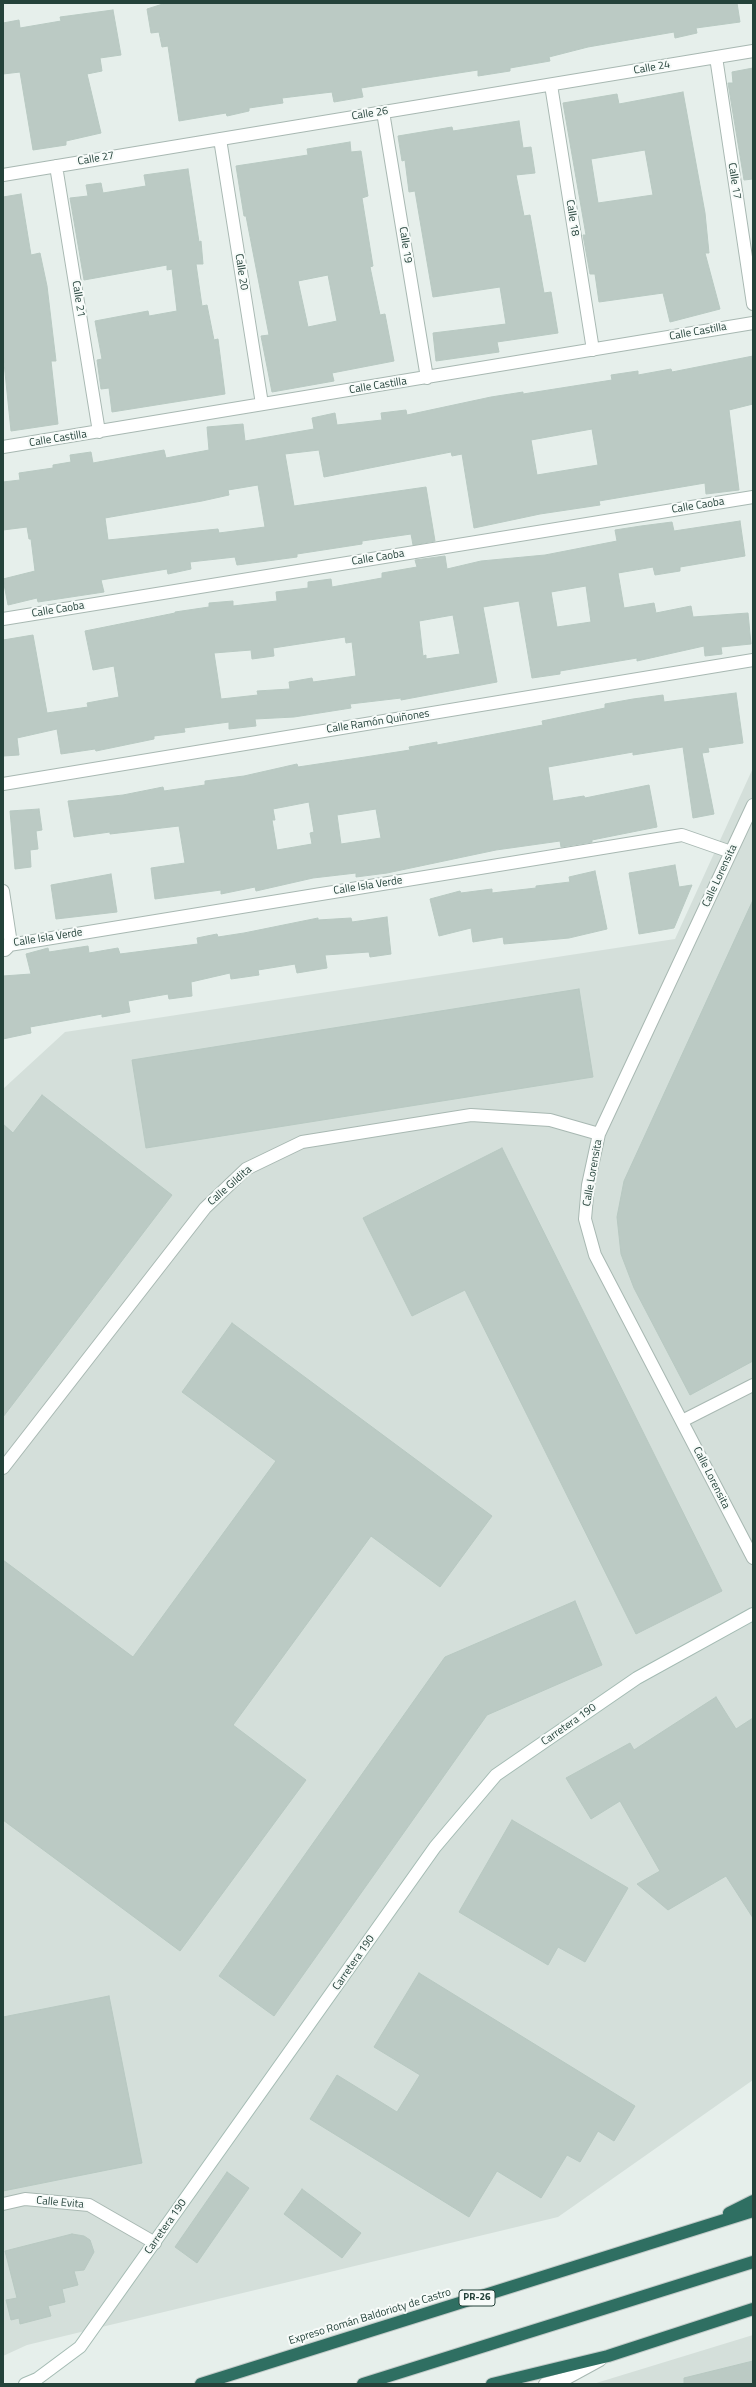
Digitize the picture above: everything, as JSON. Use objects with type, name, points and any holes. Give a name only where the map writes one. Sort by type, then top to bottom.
[{"type":"highway","points":[[697,2229],[753,2201]]},
{"type":"highway","name":"Expreso Román Baldorioty de Castro","points":[[201,2384],[753,2211]]},
{"type":"highway","points":[[363,2384],[753,2262]]},
{"type":"highway","points":[[492,2384],[608,2356],[753,2309]]},
{"type":"street","name":"Calle 24","points":[[552,85],[753,51]]},
{"type":"street","name":"Calle 17","points":[[716,57],[753,304]]},
{"type":"street","name":"Calle 26","points":[[190,145],[552,85]]},
{"type":"street","name":"Calle 18","points":[[552,85],[593,350]]},
{"type":"street","name":"Calle 19","points":[[383,112],[427,378]]},
{"type":"street","name":"Calle 20","points":[[220,140],[262,404]]},
{"type":"street","name":"Calle 27","points":[[3,175],[190,145]]},
{"type":"street","name":"Calle 21","points":[[56,166],[99,432]]},
{"type":"street","name":"Calle Castilla","points":[[3,447],[753,323]]},
{"type":"street","name":"Calle Caoba","points":[[3,619],[753,497]]},
{"type":"street","name":"Calle Ramón Quiñones","points":[[3,784],[753,660]]},
{"type":"street","name":"Calle Lorensita","points":[[753,805],[600,1134],[588,1185],[585,1219],[595,1255],[753,1558]]},
{"type":"street","name":"Calle Isla Verde","points":[[6,948],[682,835],[732,852]]},
{"type":"street","points":[[3,891],[6,948]]},
{"type":"street","name":"Calle Gildita","points":[[3,1468],[205,1208],[246,1170],[302,1142],[471,1115],[550,1120],[600,1134]]},
{"type":"street","points":[[682,1421],[753,1385]]},
{"type":"street","name":"Carretera 190","points":[[25,2384],[37,2379],[80,2347],[435,1847],[496,1775],[637,1678],[753,1614]]},
{"type":"street","name":"Calle Evita","points":[[3,2204],[25,2200],[89,2205],[155,2243]]},
{"type":"street","points":[[545,2384],[567,2378],[608,2356]]},
{"type":"shaded area","points":[[753,768],[753,2080],[558,2217],[27,2345],[3,2356],[3,1089],[65,1032],[675,939]]},
{"type":"shaded area","points":[[753,2335],[753,2384],[593,2384]]},
{"type":"building","points":[[166,3],[737,3],[740,22],[696,28],[697,33],[675,38],[674,32],[588,47],[549,57],[550,61],[510,68],[510,71],[478,76],[478,70],[361,88],[363,97],[334,102],[332,92],[282,98],[283,103],[249,108],[249,111],[227,116],[226,113],[179,121],[168,46],[162,47],[159,32],[151,33],[147,9]]},
{"type":"building","points":[[113,10],[121,55],[100,58],[102,71],[87,74],[101,133],[66,141],[66,145],[33,150],[20,72],[3,74],[3,23],[19,20],[20,28],[61,21],[60,17]]},
{"type":"building","points":[[753,68],[753,179],[744,180],[728,83],[733,83],[732,72]]},
{"type":"building","points":[[683,92],[705,213],[709,253],[705,253],[720,309],[670,322],[663,293],[599,302],[595,274],[590,274],[583,235],[586,235],[563,103],[617,94],[619,104]],"holes":[[[645,150],[653,195],[598,203],[591,159]]]},
{"type":"building","points":[[519,121],[523,148],[531,147],[535,173],[516,175],[524,216],[530,215],[544,293],[551,292],[558,333],[497,342],[499,352],[436,361],[433,333],[506,324],[500,287],[433,297],[415,191],[409,192],[405,160],[402,161],[398,136],[452,127],[453,131]]},
{"type":"building","points":[[350,142],[351,152],[361,151],[368,196],[362,198],[373,266],[370,267],[380,315],[385,314],[394,361],[332,373],[334,381],[272,392],[261,336],[269,335],[246,216],[244,216],[236,166],[308,155],[307,149]],"holes":[[[328,275],[337,321],[308,327],[298,281]]]},
{"type":"building","points":[[188,169],[199,242],[201,241],[203,264],[196,264],[202,306],[207,305],[214,340],[218,339],[225,394],[112,412],[109,388],[101,389],[97,360],[102,359],[95,321],[148,311],[149,316],[177,311],[172,269],[167,270],[167,265],[84,280],[70,198],[88,196],[86,185],[101,183],[103,193],[146,186],[144,175]]},
{"type":"building","points":[[21,194],[31,255],[40,253],[47,286],[56,361],[51,361],[58,424],[11,431],[3,353],[3,197]]},
{"type":"building","points":[[753,356],[753,404],[729,410],[739,490],[706,494],[705,483],[599,501],[600,505],[540,514],[474,528],[462,454],[452,456],[451,452],[324,477],[319,450],[285,454],[294,506],[426,487],[435,541],[413,545],[411,534],[362,541],[362,544],[297,554],[297,557],[237,565],[235,557],[190,562],[191,569],[168,574],[167,569],[101,580],[104,592],[38,602],[37,598],[8,605],[3,579],[35,571],[31,539],[29,539],[27,527],[3,530],[3,482],[20,480],[19,473],[53,468],[53,465],[71,462],[70,455],[91,452],[93,463],[164,450],[166,458],[209,450],[207,427],[243,424],[245,441],[314,429],[312,418],[335,413],[337,425],[382,420],[381,413],[406,410],[407,415],[491,397],[523,392],[523,394],[612,380],[611,375],[638,371],[638,375],[671,369],[672,372]],"holes":[[[592,429],[598,465],[537,475],[531,440]],[[258,485],[265,527],[219,533],[218,529],[108,540],[105,518],[202,501],[229,495],[228,490]]]},
{"type":"building","points":[[740,521],[745,556],[680,567],[680,571],[655,575],[653,567],[618,573],[624,608],[654,603],[656,613],[691,606],[693,617],[748,613],[751,644],[721,647],[722,654],[705,656],[704,646],[637,661],[637,658],[560,671],[560,674],[532,678],[519,601],[483,607],[497,682],[401,700],[401,698],[350,704],[351,708],[294,717],[255,719],[256,726],[229,729],[229,722],[184,728],[185,732],[154,736],[154,739],[96,751],[95,749],[61,754],[57,729],[17,738],[19,755],[3,756],[3,640],[33,635],[47,713],[88,707],[87,703],[119,697],[114,666],[93,670],[85,631],[175,612],[209,607],[209,603],[233,601],[233,606],[277,601],[276,592],[308,588],[308,582],[331,579],[332,587],[382,578],[382,573],[417,567],[415,560],[445,556],[447,569],[481,561],[545,555],[617,541],[615,530],[672,522],[674,531]],"holes":[[[586,586],[591,622],[557,627],[551,592]],[[453,615],[460,654],[426,659],[426,655],[423,656],[419,621]],[[345,637],[346,643],[352,642],[356,676],[313,682],[312,678],[289,682],[290,689],[257,691],[258,695],[221,699],[214,653],[251,650],[252,659],[274,656],[273,648]]]},
{"type":"building","points":[[736,693],[743,743],[708,748],[709,752],[702,753],[714,814],[693,818],[683,747],[633,755],[633,752],[548,767],[553,801],[584,796],[585,798],[649,785],[657,827],[592,840],[592,842],[561,847],[560,841],[496,850],[387,873],[356,877],[356,873],[313,878],[256,891],[255,887],[221,894],[221,890],[155,899],[151,868],[185,863],[179,826],[110,834],[110,832],[74,837],[68,801],[123,795],[163,787],[164,791],[205,785],[205,781],[244,776],[297,764],[298,767],[410,750],[409,747],[437,742],[437,745],[543,725],[542,721],[605,708],[605,704],[633,699],[663,695],[664,702]],"holes":[[[309,802],[314,832],[310,833],[312,844],[277,850],[272,820],[275,820],[273,809]],[[376,809],[381,838],[341,844],[337,815]]]},
{"type":"building","points":[[39,809],[42,830],[36,831],[38,849],[30,850],[31,867],[15,869],[10,811]]},
{"type":"building","points":[[675,865],[679,887],[692,885],[674,928],[639,934],[629,873]]},
{"type":"building","points":[[595,871],[607,929],[569,938],[504,944],[503,937],[473,942],[471,928],[439,936],[430,899],[460,891],[461,893],[492,889],[492,893],[536,888],[536,886],[570,882],[569,877]]},
{"type":"building","points":[[111,874],[117,912],[56,919],[51,885]]},
{"type":"building","points":[[753,900],[753,1361],[690,1395],[634,1288],[621,1254],[617,1217],[624,1181]]},
{"type":"building","points":[[387,917],[391,954],[370,957],[369,952],[325,955],[327,968],[297,973],[295,964],[258,970],[259,975],[231,979],[230,973],[191,982],[192,996],[169,999],[168,994],[128,1001],[130,1012],[102,1017],[102,1014],[30,1027],[31,1033],[3,1039],[3,976],[31,974],[26,954],[48,948],[49,952],[88,946],[89,953],[118,948],[120,954],[198,944],[197,938],[217,934],[218,937],[244,933],[318,918],[318,920],[351,918],[352,922]]},
{"type":"building","points":[[579,989],[593,1077],[146,1148],[132,1060]]},
{"type":"building","points":[[42,1095],[172,1195],[3,1417],[3,1124],[13,1133]]},
{"type":"building","points":[[502,1148],[722,1591],[636,1634],[465,1290],[412,1316],[363,1218]]},
{"type":"building","points":[[232,1323],[492,1516],[440,1587],[371,1536],[233,1725],[306,1780],[180,1951],[3,1820],[3,1560],[133,1657],[276,1461],[182,1392]]},
{"type":"building","points":[[575,1601],[602,1665],[487,1715],[274,2016],[219,1976],[445,1657]]},
{"type":"building","points":[[716,1697],[736,1729],[753,1718],[753,1918],[726,1876],[668,1910],[637,1884],[660,1871],[620,1801],[591,1819],[566,1778],[630,1743],[634,1750]]},
{"type":"building","points":[[512,1820],[628,1888],[585,1962],[558,1947],[548,1965],[459,1912]]},
{"type":"building","points":[[419,1973],[635,2106],[614,2141],[598,2131],[580,2162],[567,2155],[541,2198],[497,2171],[469,2217],[310,2119],[337,2075],[397,2112],[420,2075],[374,2047]]},
{"type":"building","points":[[109,1996],[142,2163],[3,2191],[3,2017]]},
{"type":"building","points":[[227,2172],[249,2188],[197,2263],[175,2247]]},
{"type":"building","points":[[302,2189],[361,2233],[342,2258],[284,2214]]},
{"type":"building","points":[[72,2234],[84,2236],[90,2240],[94,2252],[84,2270],[74,2271],[78,2285],[62,2289],[65,2302],[48,2306],[51,2316],[20,2324],[19,2318],[11,2320],[6,2300],[17,2298],[5,2251]]},
{"type":"building","points":[[753,2361],[753,2384],[684,2384],[684,2378]]}]
